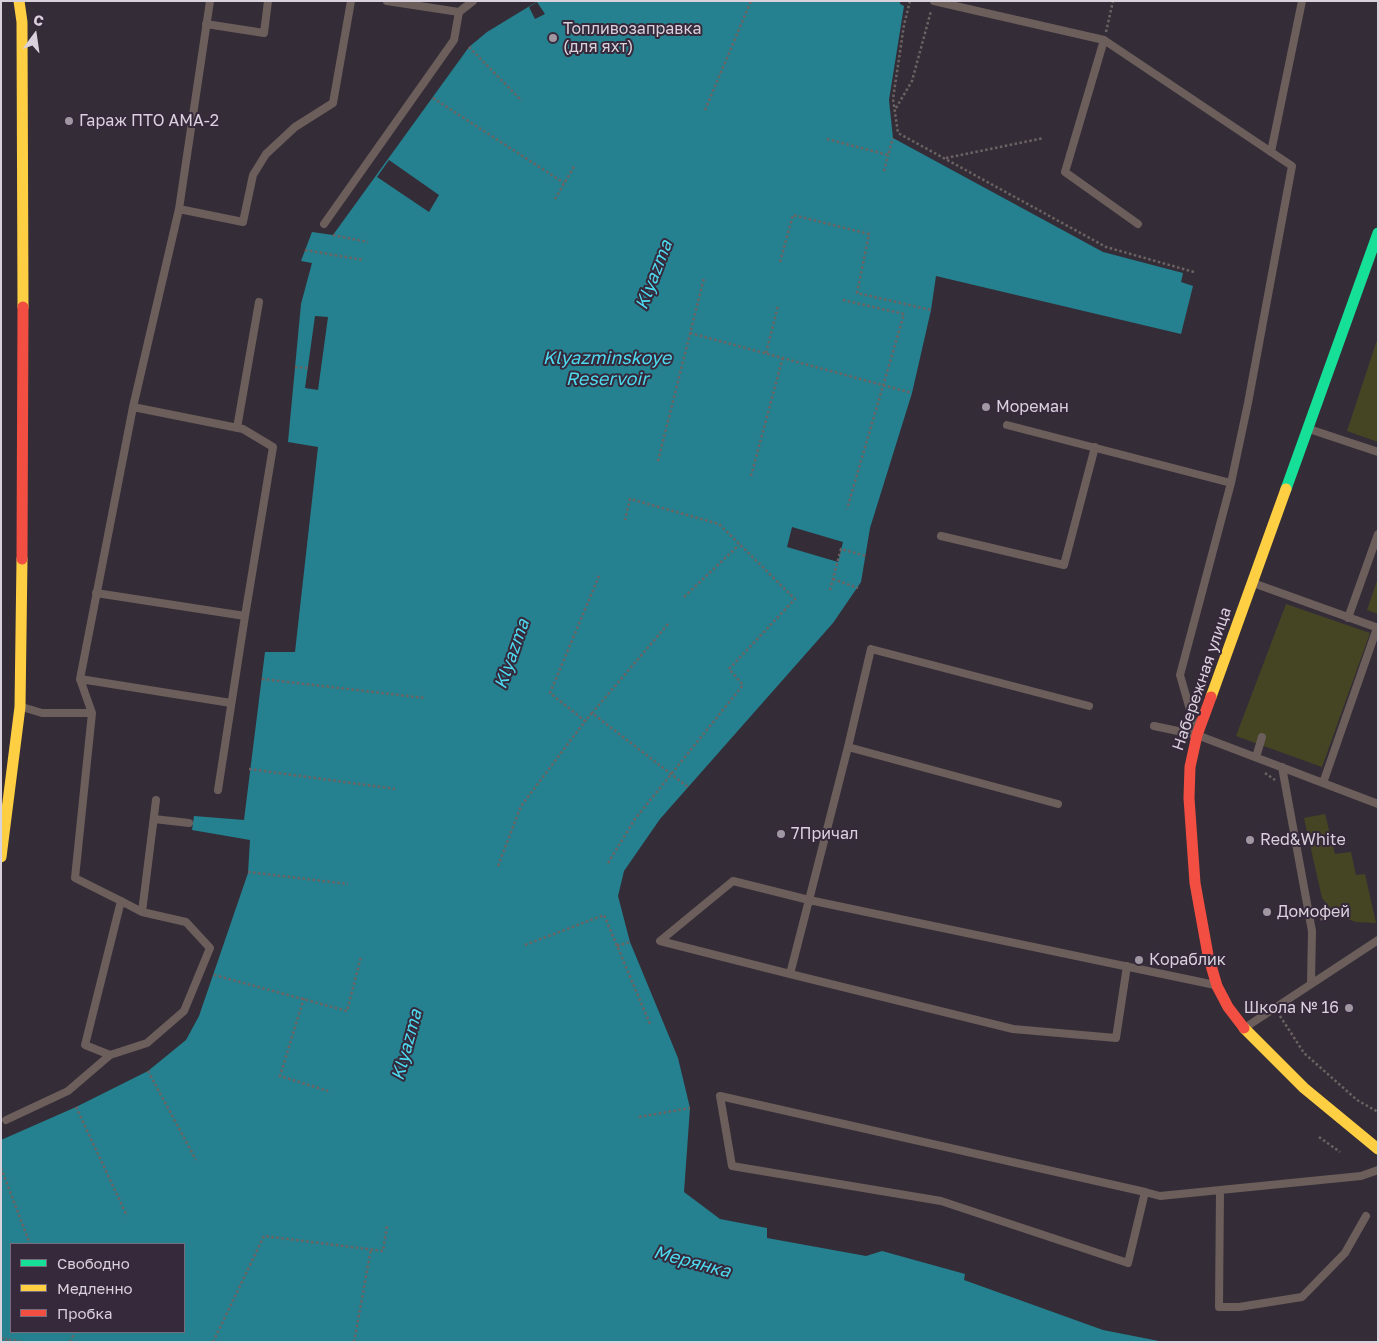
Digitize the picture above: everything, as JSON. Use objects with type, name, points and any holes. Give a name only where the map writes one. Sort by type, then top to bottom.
[{"type":"street","points":[[1,857],[20,707],[24,447],[22,22],[19,1]]},
{"type":"street","name":"Набережная улица","points":[[1378,233],[1366,274],[1197,735],[1190,767],[1189,798],[1195,883],[1208,956],[1217,986],[1228,1007],[1244,1028],[1304,1088],[1378,1149]]},
{"type":"lane","points":[[6,1120],[68,1091],[110,1055],[147,1043],[184,1011],[210,948],[186,922],[142,912],[75,878],[92,713],[80,679],[133,407],[179,209],[210,1]]},
{"type":"lane","points":[[206,24],[264,33],[268,1]]},
{"type":"lane","points":[[179,209],[243,222],[253,175],[266,154],[295,127],[333,103],[351,1]]},
{"type":"lane","points":[[387,1],[459,12]]},
{"type":"lane","points":[[324,224],[454,40],[459,12],[474,1]]},
{"type":"lane","points":[[934,1],[1104,40],[1292,166],[1231,484],[1180,675],[1197,735]]},
{"type":"lane","points":[[1271,152],[1302,1]]},
{"type":"lane","points":[[1104,40],[1065,172],[1138,224]]},
{"type":"lane","points":[[237,428],[259,302]]},
{"type":"lane","points":[[133,407],[243,429],[273,448],[218,790]]},
{"type":"lane","points":[[1007,425],[1231,484]]},
{"type":"lane","points":[[1309,429],[1378,452]]},
{"type":"lane","points":[[941,536],[1064,565],[1095,447]]},
{"type":"lane","points":[[1348,618],[1378,534]]},
{"type":"lane","points":[[1253,583],[1377,628],[1323,782]]},
{"type":"lane","points":[[96,593],[245,616]]},
{"type":"lane","points":[[790,974],[871,649],[1089,706]]},
{"type":"lane","points":[[80,679],[231,703]]},
{"type":"lane","points":[[20,707],[42,713],[92,713]]},
{"type":"lane","points":[[1154,726],[1197,735],[1378,804]]},
{"type":"lane","points":[[1256,757],[1262,737]]},
{"type":"lane","points":[[848,747],[1058,804]]},
{"type":"lane","points":[[1282,767],[1312,931],[1311,983]]},
{"type":"lane","points":[[142,912],[156,800]]},
{"type":"lane","points":[[154,819],[189,823]]},
{"type":"lane","points":[[1127,966],[1116,1038],[1013,1029],[660,942],[733,881],[809,900],[1127,966],[1217,986]]},
{"type":"lane","points":[[110,1055],[85,1045],[121,901]]},
{"type":"lane","points":[[1244,1028],[1378,940]]},
{"type":"lane","points":[[1145,1192],[1128,1263],[941,1200],[732,1166],[720,1096],[1145,1192],[1160,1196],[1361,1176],[1378,1170]]},
{"type":"lane","points":[[1220,1190],[1219,1307],[1239,1307],[1302,1297],[1345,1253],[1366,1216]]},
{"type":"path","points":[[705,110],[751,1]]},
{"type":"path","points":[[910,1],[904,25],[894,99],[898,133],[1106,247],[1194,272]]},
{"type":"path","points":[[1104,40],[1113,1]]},
{"type":"path","points":[[895,110],[912,81],[932,10]]},
{"type":"path","points":[[469,47],[522,101]]},
{"type":"path","points":[[433,98],[564,184]]},
{"type":"path","points":[[827,138],[888,154]]},
{"type":"path","points":[[884,172],[893,138]]},
{"type":"path","points":[[944,158],[1044,138]]},
{"type":"path","points":[[554,199],[575,165]]},
{"type":"path","points":[[780,262],[793,215],[869,234],[857,292],[931,310]]},
{"type":"path","points":[[333,236],[368,242]]},
{"type":"path","points":[[305,250],[363,260]]},
{"type":"path","points":[[658,461],[704,278]]},
{"type":"path","points":[[843,300],[904,314],[847,509]]},
{"type":"path","points":[[766,353],[778,306]]},
{"type":"path","points":[[690,333],[912,393]]},
{"type":"path","points":[[751,476],[783,357]]},
{"type":"path","points":[[295,367],[308,368]]},
{"type":"path","points":[[608,863],[635,819],[744,685],[729,669],[795,599],[719,524],[630,499],[625,520]]},
{"type":"path","points":[[684,597],[740,544]]},
{"type":"path","points":[[830,590],[841,549],[866,556]]},
{"type":"path","points":[[585,720],[550,693],[599,576]]},
{"type":"path","points":[[833,580],[858,588]]},
{"type":"path","points":[[498,866],[522,806],[585,720],[668,624]]},
{"type":"path","points":[[262,679],[425,698]]},
{"type":"path","points":[[592,713],[688,787]]},
{"type":"path","points":[[249,769],[396,789]]},
{"type":"path","points":[[1263,772],[1277,782]]},
{"type":"path","points":[[248,872],[348,884]]},
{"type":"path","points":[[1317,900],[1322,914],[1322,926]]},
{"type":"path","points":[[525,945],[604,915],[650,1024]]},
{"type":"path","points":[[617,946],[630,942]]},
{"type":"path","points":[[214,975],[347,1011],[361,957]]},
{"type":"path","points":[[304,998],[280,1076],[328,1090]]},
{"type":"path","points":[[1279,1014],[1304,1053],[1357,1100],[1378,1112]]},
{"type":"path","points":[[148,1071],[196,1160]]},
{"type":"path","points":[[76,1107],[127,1216]]},
{"type":"path","points":[[638,1118],[690,1108]]},
{"type":"path","points":[[1319,1137],[1340,1152]]},
{"type":"path","points":[[1,1168],[30,1243]]},
{"type":"path","points":[[213,1342],[264,1236],[383,1251],[387,1226]]},
{"type":"path","points":[[354,1342],[371,1249]]},
{"type":"path","points":[[1,1338],[22,1342]]},
{"type":"shaded area","points":[[1378,337],[1378,442],[1347,431]]},
{"type":"shaded area","points":[[1378,578],[1378,614],[1367,610]]},
{"type":"shaded area","points":[[1286,604],[1370,633],[1322,767],[1236,736]]},
{"type":"shaded area","points":[[1325,814],[1335,854],[1351,852],[1356,875],[1365,874],[1376,923],[1356,922],[1342,917],[1331,909],[1322,898],[1304,818]]},
{"type":"water","name":"Klyazminskoye Reservoir","points":[[538,1],[900,1],[900,4],[904,6],[889,100],[893,138],[1103,252],[1183,273],[1181,282],[1193,286],[1181,334],[936,276],[931,310],[912,393],[870,528],[861,582],[833,623],[660,819],[624,871],[618,896],[630,942],[678,1058],[690,1108],[684,1192],[720,1219],[767,1228],[767,1238],[866,1256],[882,1251],[965,1274],[964,1280],[1103,1330],[1164,1342],[1,1342],[1,1140],[76,1107],[148,1071],[186,1040],[199,1016],[248,873],[250,840],[192,830],[194,816],[244,820],[265,652],[295,652],[318,447],[288,442],[301,304],[312,263],[301,261],[312,232],[333,235],[469,47],[487,32]]},
{"type":"pier","points":[[537,2],[545,14],[535,19],[529,7]]},
{"type":"pier","points":[[389,160],[439,195],[429,212],[377,177]]},
{"type":"pier","points":[[315,316],[328,317],[318,390],[305,388]]},
{"type":"pier","points":[[792,527],[843,542],[838,562],[787,547]]},
{"type":"traffic: fast","points":[[1286,489],[1378,233]]},
{"type":"traffic: slow","points":[[19,1],[22,22],[23,307]]},
{"type":"traffic: slow","points":[[1211,697],[1286,489]]},
{"type":"traffic: slow","points":[[1,857],[20,707],[22,559]]},
{"type":"traffic: slow","points":[[1244,1028],[1304,1088],[1378,1149]]},
{"type":"traffic: jam","points":[[22,559],[23,307]]},
{"type":"traffic: jam","points":[[1211,697],[1197,735],[1190,767],[1189,798],[1195,883],[1208,955],[1217,986],[1228,1007],[1244,1028]]},
{"type":"place","name":"Топливозаправка (для яхт)","points":[[553,38]]},
{"type":"place","name":"Гараж ПТО АМА-2","points":[[69,121]]},
{"type":"place","name":"Мореман","points":[[986,407]]},
{"type":"place","name":"7Причал","points":[[781,834]]},
{"type":"place","name":"Red&White","points":[[1250,840]]},
{"type":"place","name":"Домофей","points":[[1267,912]]},
{"type":"place","name":"Кораблик","points":[[1139,960]]},
{"type":"place","name":"Школа № 16","points":[[1349,1008]]},
{"type":"water label","name":"Klyazma","points":[[654,275]]},
{"type":"water label","name":"Klyazma","points":[[512,654]]},
{"type":"water label","name":"Klyazma","points":[[407,1045]]},
{"type":"water label","name":"Мерянка","points":[[692,1262]]}]
